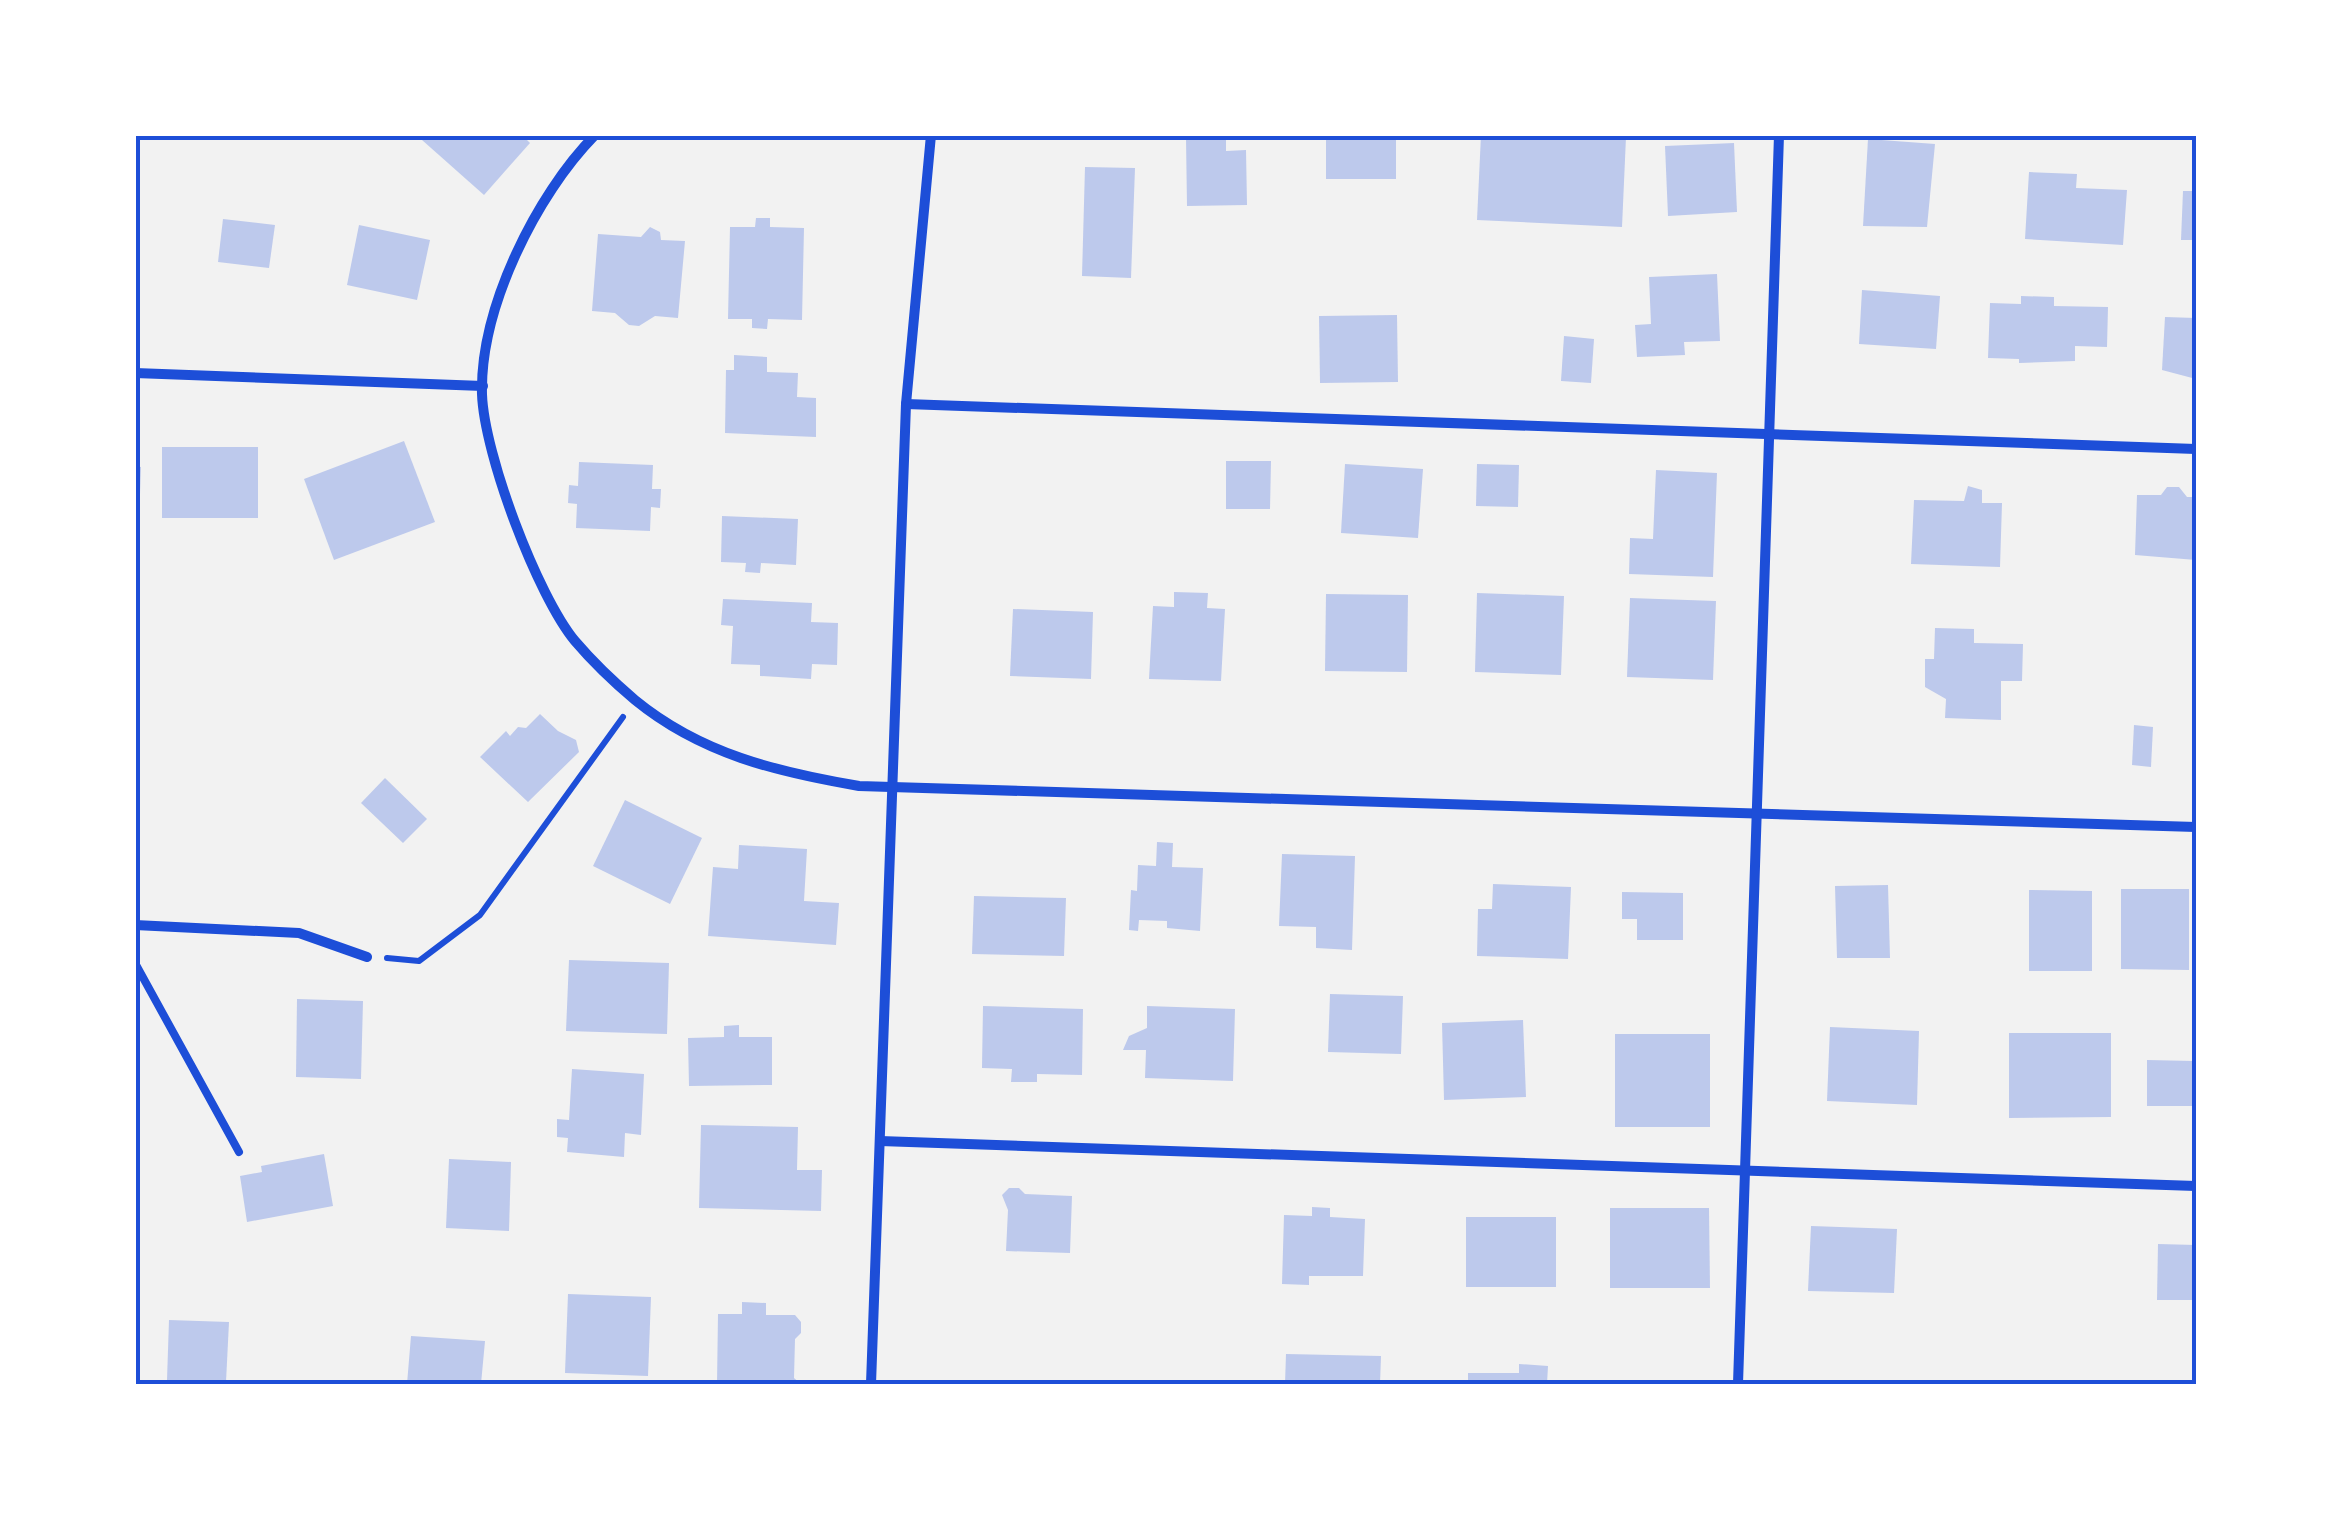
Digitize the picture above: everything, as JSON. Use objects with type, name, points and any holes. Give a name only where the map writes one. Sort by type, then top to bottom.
[{"type":"street","points":[[595,135],[576,154],[526,232],[492,320],[483,386],[498,472],[535,569],[574,640],[635,700],[708,747],[776,772],[858,786],[2196,827]]},
{"type":"street","points":[[871,1384],[906,404],[932,135]]},
{"type":"street","points":[[1738,1384],[1779,135]]},
{"type":"street","points":[[135,373],[483,386]]},
{"type":"street","points":[[906,404],[2196,449]]},
{"type":"street","points":[[135,925],[298,932],[367,957]]},
{"type":"street","points":[[880,1141],[2196,1186]]},
{"type":"lane","points":[[135,963],[239,1152]]},
{"type":"path","points":[[367,957],[420,961],[480,915],[635,700]]},
{"type":"building","points":[[426,135],[522,135],[530,143],[484,195],[422,140]]},
{"type":"building","points":[[1326,135],[1396,135],[1396,179],[1326,179]]},
{"type":"building","points":[[1481,135],[1626,137],[1622,227],[1477,220]]},
{"type":"building","points":[[1186,138],[1226,138],[1226,151],[1246,150],[1247,205],[1187,206]]},
{"type":"building","points":[[1868,139],[1935,144],[1927,227],[1863,226]]},
{"type":"building","points":[[1734,143],[1737,212],[1668,216],[1665,146]]},
{"type":"building","points":[[1085,167],[1135,168],[1131,278],[1082,276]]},
{"type":"building","points":[[2029,172],[2077,174],[2076,188],[2127,190],[2123,245],[2025,239]]},
{"type":"building","points":[[2183,191],[2196,191],[2196,240],[2181,240]]},
{"type":"building","points":[[756,218],[770,218],[770,227],[804,228],[802,320],[768,319],[767,329],[752,328],[752,319],[728,319],[730,227],[755,227]]},
{"type":"building","points":[[223,219],[275,225],[269,268],[218,262]]},
{"type":"building","points":[[359,225],[430,240],[417,300],[347,285]]},
{"type":"building","points":[[650,227],[660,232],[661,240],[685,241],[678,318],[655,316],[639,326],[629,325],[615,313],[592,311],[598,234],[641,237]]},
{"type":"building","points":[[1717,274],[1720,341],[1684,342],[1685,355],[1637,357],[1635,325],[1651,324],[1649,277]]},
{"type":"building","points":[[1862,290],[1940,296],[1936,349],[1859,344]]},
{"type":"building","points":[[2021,296],[2054,297],[2054,306],[2108,307],[2107,347],[2075,346],[2075,361],[2019,363],[2019,359],[1988,358],[1990,303],[2021,304]]},
{"type":"building","points":[[1397,315],[1398,382],[1320,383],[1319,316]]},
{"type":"building","points":[[2165,317],[2196,318],[2196,379],[2162,370]]},
{"type":"building","points":[[1564,336],[1594,339],[1591,383],[1561,381]]},
{"type":"building","points":[[734,355],[767,357],[767,372],[798,373],[797,397],[816,398],[816,437],[725,433],[726,370],[734,370]]},
{"type":"building","points":[[404,441],[435,522],[334,560],[304,479]]},
{"type":"building","points":[[162,447],[258,447],[258,518],[162,518]]},
{"type":"building","points":[[1226,461],[1271,461],[1270,509],[1226,509]]},
{"type":"building","points":[[579,462],[653,465],[652,489],[661,489],[660,508],[651,507],[650,531],[576,528],[577,504],[568,503],[569,485],[578,486]]},
{"type":"building","points":[[1345,464],[1423,469],[1418,538],[1341,533]]},
{"type":"building","points":[[1477,464],[1519,465],[1518,507],[1476,506]]},
{"type":"building","points":[[135,466],[141,467],[138,548],[135,548]]},
{"type":"building","points":[[1656,470],[1717,473],[1713,577],[1629,574],[1630,538],[1653,539]]},
{"type":"building","points":[[1968,486],[1982,490],[1982,503],[2002,503],[2000,567],[1911,564],[1914,500],[1964,501]]},
{"type":"building","points":[[2167,487],[2179,487],[2187,497],[2196,497],[2196,560],[2135,555],[2137,495],[2161,495]]},
{"type":"building","points":[[722,516],[798,519],[796,565],[761,563],[760,573],[745,572],[746,563],[721,562]]},
{"type":"building","points":[[1174,592],[1208,593],[1207,608],[1225,609],[1221,681],[1149,679],[1153,606],[1174,607]]},
{"type":"building","points":[[1477,593],[1564,596],[1561,675],[1475,672]]},
{"type":"building","points":[[1326,594],[1408,595],[1407,672],[1325,671]]},
{"type":"building","points":[[1630,598],[1716,601],[1713,680],[1627,677]]},
{"type":"building","points":[[723,599],[812,603],[811,622],[838,623],[837,665],[812,664],[811,679],[760,676],[760,665],[731,664],[733,626],[721,625]]},
{"type":"building","points":[[1013,609],[1093,612],[1091,679],[1010,676]]},
{"type":"building","points":[[1935,628],[1974,629],[1974,643],[2023,644],[2022,681],[2001,681],[2001,720],[1945,718],[1946,699],[1925,687],[1925,659],[1934,659]]},
{"type":"building","points":[[540,714],[558,731],[576,740],[579,752],[528,802],[480,757],[506,731],[510,736],[518,727],[526,728]]},
{"type":"building","points":[[2134,725],[2153,727],[2151,767],[2132,765]]},
{"type":"building","points":[[385,778],[427,819],[403,843],[361,803]]},
{"type":"building","points":[[625,800],[702,838],[670,904],[593,866]]},
{"type":"building","points":[[1157,842],[1173,843],[1172,867],[1203,868],[1200,931],[1167,928],[1167,921],[1139,920],[1138,931],[1129,930],[1131,890],[1137,891],[1138,865],[1156,866]]},
{"type":"building","points":[[739,845],[807,849],[804,901],[839,903],[836,945],[708,936],[713,867],[738,869]]},
{"type":"building","points":[[1282,854],[1355,856],[1352,950],[1316,948],[1316,927],[1279,926]]},
{"type":"building","points":[[1493,884],[1571,887],[1568,959],[1477,956],[1478,909],[1492,909]]},
{"type":"building","points":[[1888,885],[1890,958],[1837,958],[1835,886]]},
{"type":"building","points":[[2121,889],[2189,889],[2189,970],[2121,969]]},
{"type":"building","points":[[2029,890],[2092,891],[2092,971],[2029,971]]},
{"type":"building","points":[[1622,892],[1683,893],[1683,940],[1637,940],[1637,919],[1622,919]]},
{"type":"building","points":[[974,896],[1066,898],[1064,956],[972,954]]},
{"type":"building","points":[[569,960],[669,963],[667,1034],[566,1031]]},
{"type":"building","points":[[1330,994],[1403,996],[1401,1054],[1328,1052]]},
{"type":"building","points":[[297,999],[363,1001],[361,1079],[296,1077]]},
{"type":"building","points":[[983,1006],[1083,1009],[1082,1075],[1037,1074],[1037,1082],[1011,1082],[1012,1069],[982,1068]]},
{"type":"building","points":[[1147,1006],[1235,1009],[1233,1081],[1145,1078],[1146,1050],[1123,1050],[1129,1036],[1147,1028]]},
{"type":"building","points":[[1523,1020],[1526,1097],[1444,1100],[1442,1023]]},
{"type":"building","points":[[739,1025],[739,1037],[772,1037],[772,1085],[689,1086],[688,1038],[724,1037],[724,1026]]},
{"type":"building","points":[[1830,1027],[1919,1031],[1917,1105],[1827,1101]]},
{"type":"building","points":[[2009,1033],[2111,1033],[2111,1117],[2009,1118]]},
{"type":"building","points":[[1615,1034],[1710,1034],[1710,1127],[1615,1127]]},
{"type":"building","points":[[2147,1060],[2194,1061],[2194,1106],[2147,1106]]},
{"type":"building","points":[[572,1069],[644,1074],[641,1135],[625,1133],[624,1157],[567,1152],[568,1138],[557,1137],[557,1119],[569,1120]]},
{"type":"building","points":[[701,1125],[798,1127],[797,1170],[822,1170],[821,1211],[699,1208]]},
{"type":"building","points":[[324,1154],[333,1206],[247,1222],[240,1176],[262,1172],[261,1166]]},
{"type":"building","points":[[449,1159],[511,1162],[509,1231],[446,1228]]},
{"type":"building","points":[[1009,1188],[1019,1188],[1025,1194],[1072,1196],[1070,1253],[1006,1251],[1008,1210],[1002,1195]]},
{"type":"building","points":[[1312,1207],[1330,1208],[1330,1217],[1365,1219],[1363,1276],[1309,1276],[1309,1285],[1282,1284],[1284,1215],[1312,1216]]},
{"type":"building","points":[[1610,1208],[1709,1208],[1710,1288],[1610,1288]]},
{"type":"building","points":[[1466,1217],[1556,1217],[1556,1287],[1466,1287]]},
{"type":"building","points":[[1811,1226],[1897,1229],[1894,1293],[1808,1291]]},
{"type":"building","points":[[2158,1244],[2196,1245],[2196,1300],[2157,1300]]},
{"type":"building","points":[[568,1294],[651,1297],[648,1376],[565,1373]]},
{"type":"building","points":[[742,1302],[766,1303],[766,1315],[795,1315],[801,1322],[801,1333],[795,1339],[794,1378],[801,1384],[717,1384],[718,1314],[742,1314]]},
{"type":"building","points":[[169,1320],[229,1322],[226,1382],[177,1384],[167,1380]]},
{"type":"building","points":[[411,1336],[485,1341],[481,1384],[407,1384]]},
{"type":"building","points":[[1286,1354],[1381,1356],[1380,1384],[1285,1384]]},
{"type":"building","points":[[1519,1364],[1548,1366],[1547,1384],[1468,1384],[1468,1373],[1519,1373]]}]
